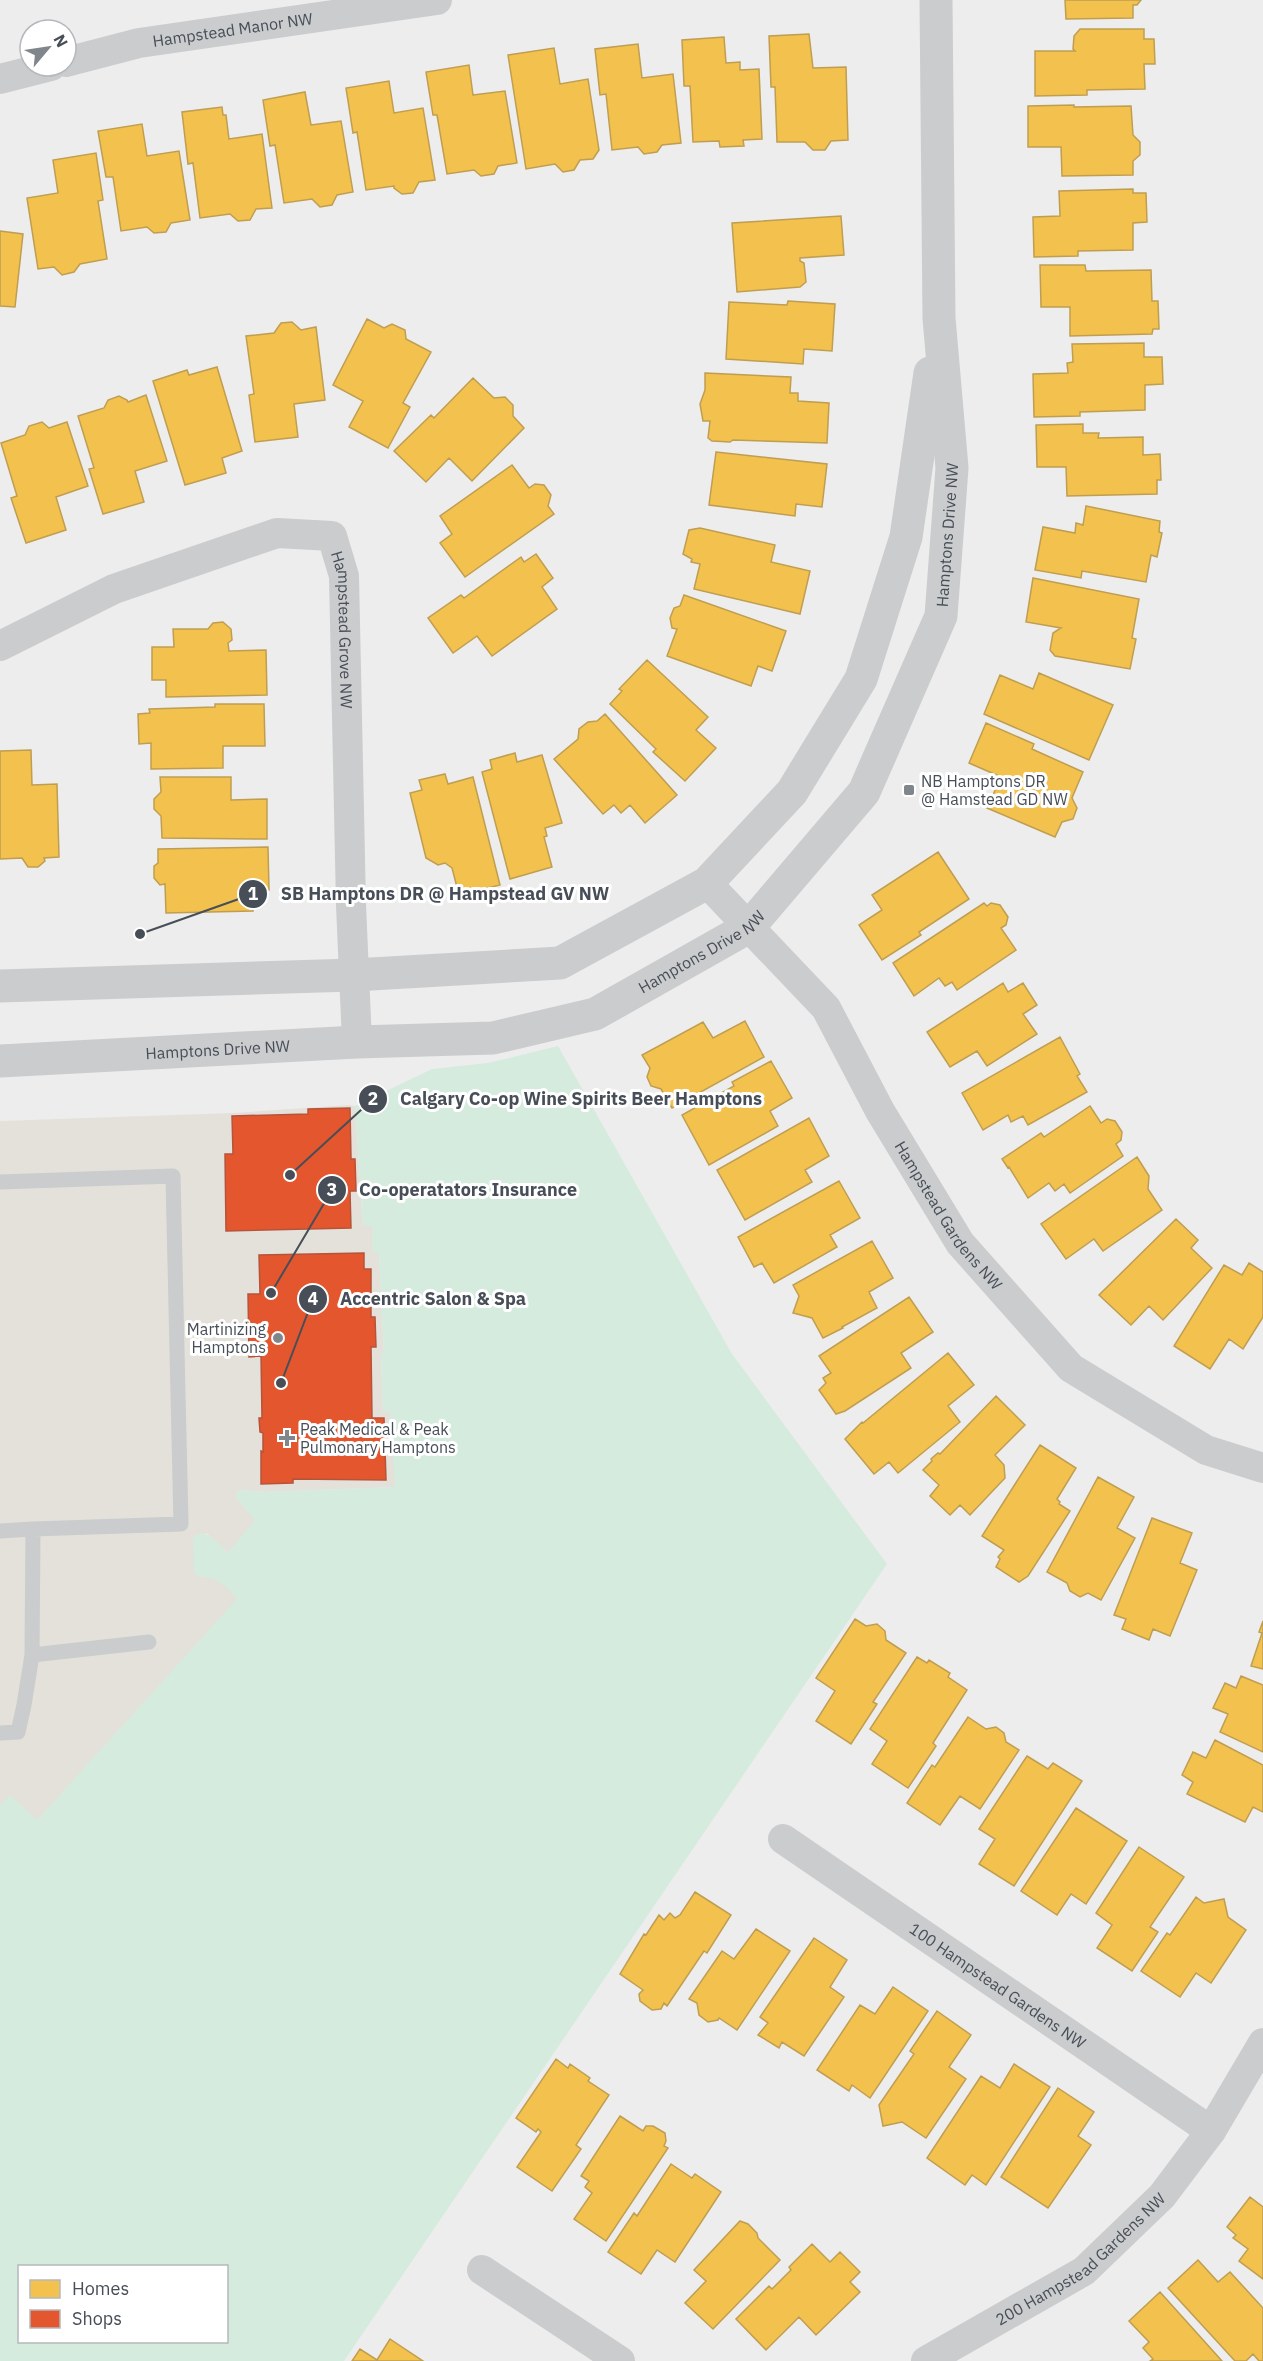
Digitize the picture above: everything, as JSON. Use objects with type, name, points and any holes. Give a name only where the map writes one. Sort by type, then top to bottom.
[{"type":"street","name":"Hampstead Manor NW","points":[[78,59],[139,43],[436,0]]},
{"type":"street","name":"Hamptons Drive NW","points":[[0,1061],[357,1042],[493,1038],[595,1014],[749,927],[864,792],[941,616],[952,468],[939,318],[936,0]]},
{"type":"street","points":[[0,79],[18,74]]},
{"type":"street","name":"Hamptons Drive NW","points":[[0,986],[354,975],[560,963],[707,883],[792,792],[861,679],[906,537],[939,318]]},
{"type":"street","name":"Hampstead Grove NW","points":[[0,646],[114,589],[277,533],[332,536],[344,576],[357,1042]]},
{"type":"street","name":"Hampstead Gardens NW","points":[[707,883],[826,1008],[880,1111],[960,1243],[1071,1368],[1206,1450],[1263,1468]]},
{"type":"street","name":"100 Hampstead Gardens NW","points":[[783,1839],[1211,2131]]},
{"type":"street","points":[[1211,2131],[1263,2043]]},
{"type":"street","name":"200 Hampstead Gardens NW","points":[[926,2361],[1084,2271],[1162,2196],[1211,2131]]},
{"type":"street","points":[[482,2270],[620,2361]]},
{"type":"lane","points":[[0,1182],[173,1176],[181,1524],[0,1531]]},
{"type":"lane","points":[[0,1733],[18,1732],[24,1705],[32,1655],[33,1529]]},
{"type":"lane","points":[[32,1655],[149,1642]]},
{"type":"shaded area","points":[[355,1106],[363,1225],[372,1225],[372,1251],[379,1252],[384,1353],[381,1353],[383,1411],[390,1411],[396,1487],[265,1492],[238,1490],[236,1498],[256,1520],[228,1553],[206,1533],[198,1576],[211,1577],[226,1585],[238,1599],[37,1821],[10,1796],[0,1806],[0,1121],[233,1113]]},
{"type":"green space","points":[[558,1046],[732,1354],[887,1564],[344,2361],[0,2361],[0,1806],[10,1795],[37,1820],[237,1599],[220,1583],[198,1576],[194,1572],[193,1537],[198,1534],[208,1535],[228,1553],[255,1520],[236,1498],[238,1490],[265,1492],[395,1487],[390,1411],[383,1412],[381,1352],[384,1352],[379,1253],[372,1251],[372,1226],[363,1225],[355,1106],[432,1069],[488,1063]]},
{"type":"building: Homes","points":[[1065,0],[1141,0],[1137,5],[1133,5],[1133,18],[1066,19]]},
{"type":"building: Homes","points":[[1080,29],[1144,29],[1144,39],[1154,39],[1155,64],[1144,64],[1145,89],[1087,90],[1087,95],[1035,96],[1035,51],[1075,51],[1073,49],[1074,36]]},
{"type":"building: Homes","points":[[809,34],[813,68],[846,67],[848,140],[831,141],[825,150],[813,150],[805,142],[777,142],[775,87],[771,87],[769,36]]},
{"type":"building: Homes","points":[[724,37],[726,63],[740,62],[740,70],[759,69],[762,139],[743,140],[744,146],[720,147],[719,141],[693,142],[690,86],[684,86],[682,40]]},
{"type":"building: Homes","points":[[638,44],[642,78],[673,74],[681,143],[662,145],[657,152],[644,154],[638,147],[612,150],[606,94],[600,95],[595,49]]},
{"type":"building: Homes","points":[[554,48],[560,84],[588,79],[599,150],[593,159],[580,160],[574,170],[563,172],[555,164],[526,169],[508,55]]},
{"type":"building: Homes","points":[[469,65],[473,95],[505,91],[517,163],[498,166],[494,174],[481,176],[474,170],[447,174],[437,115],[433,115],[426,72]]},
{"type":"building: Homes","points":[[389,81],[394,113],[423,108],[435,180],[419,182],[413,193],[402,194],[394,186],[366,190],[357,132],[353,133],[346,88]]},
{"type":"building: Homes","points":[[305,92],[311,125],[341,121],[353,192],[337,195],[332,205],[320,207],[312,199],[284,203],[275,145],[270,146],[263,100]]},
{"type":"building: Homes","points":[[1074,105],[1074,107],[1131,106],[1133,135],[1140,142],[1140,155],[1133,161],[1133,175],[1062,176],[1061,147],[1028,147],[1028,106]]},
{"type":"building: Homes","points":[[222,107],[223,115],[226,115],[229,139],[262,134],[272,208],[256,209],[250,220],[238,221],[230,214],[200,218],[193,163],[188,164],[182,112]]},
{"type":"building: Homes","points":[[142,124],[147,156],[179,151],[190,220],[171,223],[166,232],[154,233],[147,227],[121,231],[113,177],[106,177],[98,131]]},
{"type":"building: Homes","points":[[96,153],[103,200],[98,201],[107,259],[80,264],[74,272],[62,275],[54,267],[38,269],[27,198],[58,193],[53,160]]},
{"type":"building: Homes","points":[[1133,189],[1133,193],[1146,193],[1147,222],[1133,223],[1133,250],[1078,251],[1078,256],[1034,257],[1033,217],[1060,216],[1059,191]]},
{"type":"building: Homes","points":[[841,216],[844,255],[800,258],[800,261],[804,263],[806,282],[800,287],[737,292],[732,223]]},
{"type":"building: Homes","points":[[0,231],[23,234],[15,307],[0,306]]},
{"type":"building: Homes","points":[[1040,265],[1085,265],[1086,271],[1151,270],[1152,301],[1158,301],[1159,329],[1153,329],[1152,334],[1070,336],[1070,307],[1041,307]]},
{"type":"building: Homes","points":[[788,301],[835,304],[832,351],[804,349],[803,364],[726,359],[729,302],[787,305]]},
{"type":"building: Homes","points":[[367,319],[384,328],[392,324],[405,330],[406,339],[431,352],[403,403],[410,407],[388,448],[349,427],[363,401],[333,385]]},
{"type":"building: Homes","points":[[292,322],[301,330],[316,327],[325,400],[294,404],[298,437],[255,442],[249,395],[254,394],[246,336],[274,333],[281,323]]},
{"type":"building: Homes","points":[[1144,343],[1144,357],[1162,357],[1163,384],[1145,385],[1145,410],[1080,412],[1080,416],[1034,417],[1033,374],[1068,373],[1067,363],[1073,362],[1072,344]]},
{"type":"building: Homes","points":[[217,367],[242,451],[222,458],[226,473],[185,485],[153,381],[187,370],[189,375]]},
{"type":"building: Homes","points":[[705,373],[791,377],[790,393],[798,393],[798,401],[829,403],[827,443],[712,441],[708,438],[710,421],[703,421],[700,404],[705,390]]},
{"type":"building: Homes","points":[[473,378],[494,398],[505,397],[513,405],[513,416],[524,428],[472,481],[449,458],[426,482],[394,451],[431,415],[434,418]]},
{"type":"building: Homes","points":[[146,395],[167,461],[135,471],[144,502],[103,514],[89,469],[94,468],[78,416],[104,408],[108,400],[119,396],[128,402]]},
{"type":"building: Homes","points":[[42,422],[49,428],[67,422],[88,486],[56,497],[66,530],[26,543],[11,498],[17,496],[1,443],[25,435],[29,426]]},
{"type":"building: Homes","points":[[1083,424],[1083,433],[1099,433],[1098,438],[1143,437],[1143,455],[1160,454],[1161,480],[1157,480],[1157,494],[1067,496],[1066,467],[1037,467],[1036,425]]},
{"type":"building: Homes","points":[[716,452],[827,464],[822,507],[796,504],[795,516],[709,505]]},
{"type":"building: Homes","points":[[512,465],[529,488],[535,484],[544,485],[551,495],[548,506],[554,514],[465,577],[440,543],[452,534],[440,516]]},
{"type":"building: Homes","points":[[1086,506],[1160,521],[1159,532],[1162,533],[1157,557],[1151,555],[1146,582],[1082,571],[1081,578],[1035,570],[1043,527],[1075,533],[1076,523],[1083,525]]},
{"type":"building: Homes","points":[[700,528],[775,545],[771,562],[810,571],[800,614],[694,589],[700,564],[691,562],[692,559],[683,554],[689,530]]},
{"type":"building: Homes","points":[[536,554],[553,578],[542,587],[557,609],[492,656],[477,636],[453,653],[428,618],[461,595],[464,598],[521,557],[524,562]]},
{"type":"building: Homes","points":[[1033,578],[1139,599],[1132,638],[1136,639],[1130,669],[1055,656],[1050,650],[1053,633],[1061,628],[1026,622]]},
{"type":"building: Homes","points":[[684,595],[786,631],[772,671],[758,666],[751,686],[667,656],[677,629],[672,628],[670,618],[674,608],[680,606]]},
{"type":"building: Homes","points":[[223,622],[231,629],[232,640],[228,643],[229,651],[266,650],[267,695],[166,697],[166,680],[152,680],[152,647],[174,647],[173,629],[208,629],[213,623]]},
{"type":"building: Homes","points":[[647,660],[708,717],[696,730],[716,748],[685,781],[653,752],[656,749],[610,704],[622,691],[619,689]]},
{"type":"building: Homes","points":[[1039,673],[1113,705],[1089,760],[984,714],[1000,675],[1033,689]]},
{"type":"building: Homes","points":[[215,704],[264,704],[265,746],[223,746],[223,768],[151,769],[151,743],[139,744],[138,714],[150,713],[149,709],[215,707]]},
{"type":"building: Homes","points":[[605,714],[677,795],[645,823],[630,805],[621,813],[614,805],[603,814],[554,759],[578,739],[579,729],[588,722],[597,721]]},
{"type":"building: Homes","points":[[986,723],[1034,744],[1032,749],[1083,772],[1072,798],[1077,808],[1073,819],[1062,822],[1055,837],[987,808],[1001,777],[969,763]]},
{"type":"building: Homes","points":[[31,750],[32,785],[57,784],[59,857],[44,858],[45,861],[38,867],[28,867],[22,858],[0,859],[0,751]]},
{"type":"building: Homes","points":[[515,753],[517,762],[542,755],[562,823],[545,828],[547,836],[544,837],[552,867],[510,879],[482,772],[492,769],[490,760]]},
{"type":"building: Homes","points":[[445,774],[448,784],[473,777],[500,885],[459,895],[452,868],[445,863],[438,865],[426,858],[410,793],[422,790],[419,780]]},
{"type":"building: Homes","points":[[160,777],[231,777],[231,800],[267,799],[267,839],[162,838],[161,816],[154,809],[154,799],[161,792]]},
{"type":"building: Homes","points":[[268,847],[269,890],[253,891],[253,911],[166,913],[165,884],[160,885],[154,878],[154,866],[158,863],[158,849]]},
{"type":"building: Homes","points":[[938,852],[969,899],[919,932],[921,935],[882,960],[859,925],[882,910],[872,895]]},
{"type":"building: Homes","points":[[984,903],[987,906],[991,903],[1000,905],[1008,917],[1006,925],[1001,928],[1016,950],[957,990],[952,982],[945,986],[939,978],[914,996],[893,963]]},
{"type":"building: Homes","points":[[1003,983],[1008,992],[1023,983],[1037,1005],[1023,1014],[1037,1034],[987,1066],[977,1051],[950,1067],[927,1032]]},
{"type":"building: Homes","points":[[745,1021],[764,1057],[672,1108],[661,1089],[651,1086],[647,1077],[650,1068],[642,1055],[703,1022],[713,1038]]},
{"type":"building: Homes","points":[[1060,1037],[1080,1074],[1077,1076],[1087,1092],[1028,1125],[1023,1116],[1011,1122],[1008,1115],[983,1130],[962,1093]]},
{"type":"building: Homes","points":[[771,1061],[792,1098],[770,1111],[778,1126],[709,1165],[682,1115],[734,1086],[732,1082]]},
{"type":"building: Homes","points":[[1090,1106],[1101,1123],[1107,1119],[1115,1121],[1122,1132],[1121,1140],[1116,1144],[1123,1156],[1070,1193],[1064,1184],[1055,1191],[1049,1183],[1028,1198],[1002,1159],[1041,1133],[1044,1137]]},
{"type":"building: Homes","points":[[809,1118],[829,1156],[805,1170],[812,1182],[745,1220],[717,1170]]},
{"type":"building: Homes","points":[[1137,1157],[1149,1176],[1148,1189],[1162,1210],[1103,1251],[1094,1239],[1066,1259],[1041,1224]]},
{"type":"building: Homes","points":[[839,1181],[860,1218],[830,1235],[837,1247],[774,1283],[762,1263],[754,1267],[738,1237]]},
{"type":"building: Homes","points":[[1176,1219],[1198,1240],[1191,1248],[1212,1268],[1163,1320],[1149,1306],[1131,1325],[1099,1295]]},
{"type":"building: Homes","points":[[872,1241],[893,1278],[869,1292],[877,1308],[823,1338],[812,1318],[793,1313],[799,1296],[793,1285]]},
{"type":"building: Homes","points":[[1249,1263],[1263,1272],[1263,1317],[1243,1349],[1229,1339],[1210,1369],[1174,1346],[1224,1265],[1242,1275]]},
{"type":"building: Homes","points":[[909,1297],[933,1332],[901,1353],[911,1368],[845,1411],[836,1414],[819,1390],[826,1383],[823,1378],[831,1373],[819,1356]]},
{"type":"building: Homes","points":[[948,1353],[974,1385],[948,1406],[960,1422],[898,1473],[889,1462],[874,1474],[845,1439],[862,1422]]},
{"type":"building: Homes","points":[[996,1396],[1025,1425],[995,1455],[1004,1465],[1005,1478],[970,1515],[960,1505],[950,1515],[930,1496],[939,1485],[923,1470],[932,1461],[931,1459],[938,1453],[940,1454]]},
{"type":"building: Homes","points":[[1040,1445],[1076,1468],[1057,1499],[1059,1504],[1070,1511],[1028,1576],[1019,1582],[996,1567],[1000,1559],[998,1557],[1004,1550],[982,1536]]},
{"type":"building: Homes","points":[[1098,1477],[1134,1497],[1117,1528],[1135,1538],[1101,1600],[1088,1593],[1080,1597],[1070,1591],[1067,1583],[1047,1572]]},
{"type":"building: Homes","points":[[1152,1518],[1192,1533],[1180,1563],[1197,1570],[1170,1636],[1153,1629],[1149,1640],[1122,1629],[1126,1619],[1114,1615]]},
{"type":"building: Homes","points":[[855,1619],[866,1626],[877,1624],[885,1631],[886,1640],[906,1653],[873,1702],[877,1704],[851,1744],[816,1721],[835,1691],[816,1678]]},
{"type":"building: Homes","points":[[1263,1621],[1263,1669],[1251,1666],[1262,1633],[1259,1632]]},
{"type":"building: Homes","points":[[917,1657],[927,1663],[929,1660],[950,1673],[948,1677],[967,1690],[933,1743],[936,1746],[908,1788],[872,1764],[887,1741],[870,1729]]},
{"type":"building: Homes","points":[[1241,1676],[1263,1685],[1263,1752],[1220,1732],[1228,1714],[1213,1708],[1225,1683],[1236,1688]]},
{"type":"building: Homes","points":[[968,1717],[986,1729],[996,1727],[1004,1733],[1006,1742],[1019,1750],[980,1809],[960,1796],[940,1825],[907,1803],[932,1765],[935,1767]]},
{"type":"building: Homes","points":[[1215,1740],[1263,1765],[1263,1812],[1253,1807],[1245,1822],[1187,1794],[1193,1782],[1182,1775],[1193,1752],[1206,1758]]},
{"type":"building: Homes","points":[[1027,1756],[1048,1769],[1053,1763],[1082,1781],[1014,1886],[979,1864],[995,1839],[979,1829]]},
{"type":"building: Homes","points":[[1076,1808],[1127,1841],[1086,1904],[1071,1894],[1057,1915],[1021,1891]]},
{"type":"building: Homes","points":[[1139,1847],[1184,1877],[1150,1927],[1158,1932],[1132,1971],[1097,1948],[1112,1925],[1096,1913]]},
{"type":"building: Homes","points":[[695,1892],[731,1915],[707,1953],[704,1951],[667,2006],[664,2003],[661,2009],[652,2010],[640,2001],[639,1994],[643,1990],[620,1974],[644,1934],[646,1935],[659,1915],[664,1920],[670,1913],[675,1918],[680,1915]]},
{"type":"building: Homes","points":[[1196,1897],[1204,1903],[1224,1899],[1228,1917],[1246,1930],[1211,1983],[1196,1973],[1180,1997],[1141,1971],[1167,1933],[1170,1935]]},
{"type":"building: Homes","points":[[756,1929],[790,1951],[737,2030],[719,2018],[708,2022],[699,2015],[697,2003],[689,1999],[722,1951],[734,1959]]},
{"type":"building: Homes","points":[[814,1938],[847,1960],[830,1987],[844,1997],[804,2056],[782,2042],[779,2048],[758,2035],[768,2023],[760,2017]]},
{"type":"building: Homes","points":[[893,1987],[928,2011],[870,2098],[852,2085],[849,2091],[817,2070],[860,2005],[875,2014]]},
{"type":"building: Homes","points":[[937,2011],[971,2035],[949,2067],[966,2079],[926,2138],[902,2122],[883,2126],[879,2105],[914,2054],[910,2051]]},
{"type":"building: Homes","points":[[556,2059],[568,2068],[570,2064],[590,2078],[588,2081],[609,2095],[576,2145],[581,2149],[552,2191],[517,2167],[541,2132],[538,2129],[536,2132],[516,2118]]},
{"type":"building: Homes","points":[[1014,2064],[1050,2087],[986,2185],[972,2175],[965,2185],[927,2158],[981,2076],[1000,2088]]},
{"type":"building: Homes","points":[[1058,2088],[1094,2112],[1078,2136],[1091,2145],[1048,2208],[1001,2177]]},
{"type":"building: Homes","points":[[620,2116],[643,2131],[646,2126],[653,2126],[665,2133],[664,2146],[668,2148],[606,2241],[574,2219],[592,2193],[585,2187],[589,2181],[581,2176]]},
{"type":"building: Homes","points":[[671,2164],[692,2178],[695,2174],[721,2192],[675,2262],[657,2250],[641,2274],[608,2252],[634,2213],[637,2216]]},
{"type":"building: Homes","points":[[1250,2197],[1263,2207],[1263,2279],[1239,2261],[1248,2249],[1233,2238],[1236,2235],[1227,2227]]},
{"type":"building: Homes","points":[[740,2221],[748,2224],[757,2233],[758,2238],[780,2260],[713,2329],[685,2303],[706,2281],[694,2270]]},
{"type":"building: Homes","points":[[812,2244],[830,2262],[840,2252],[860,2272],[850,2282],[860,2292],[816,2335],[799,2317],[766,2350],[736,2319],[769,2286],[772,2289],[791,2270],[789,2267]]},
{"type":"building: Homes","points":[[1198,2260],[1218,2282],[1230,2272],[1263,2308],[1263,2361],[1259,2361],[1253,2354],[1246,2361],[1235,2361],[1168,2288]]},
{"type":"building: Homes","points":[[1160,2292],[1222,2361],[1150,2361],[1153,2359],[1143,2348],[1149,2342],[1129,2321]]},
{"type":"building: Homes","points":[[390,2339],[423,2361],[352,2361],[360,2349],[377,2360]]},
{"type":"building: Shops","points":[[350,1108],[351,1159],[355,1159],[356,1191],[350,1191],[351,1228],[226,1231],[225,1154],[233,1154],[232,1116],[308,1114],[308,1109]]},
{"type":"building: Shops","points":[[364,1253],[364,1269],[371,1269],[371,1317],[375,1317],[376,1347],[371,1347],[372,1418],[384,1418],[386,1480],[293,1479],[293,1483],[261,1484],[263,1433],[260,1432],[259,1418],[262,1418],[261,1356],[249,1357],[248,1294],[260,1294],[259,1255]]},
{"type":"place","name":"NB Hamptons DR @ Hamstead GD NW","points":[[909,790]]},
{"type":"place","name":"SB Hamptons DR @ Hampstead GV NW","points":[[140,934]]},
{"type":"place","name":"Calgary Co-op Wine Spirits Beer Hamptons","points":[[290,1175]]},
{"type":"place","name":"Co-operatators Insurance","points":[[271,1293]]},
{"type":"place","name":"Martinizing Hamptons","points":[[278,1338]]},
{"type":"place","name":"Accentric Salon & Spa","points":[[281,1383]]},
{"type":"place","name":"Peak Medical & Peak Pulmonary Hamptons","points":[[287,1438]]}]
